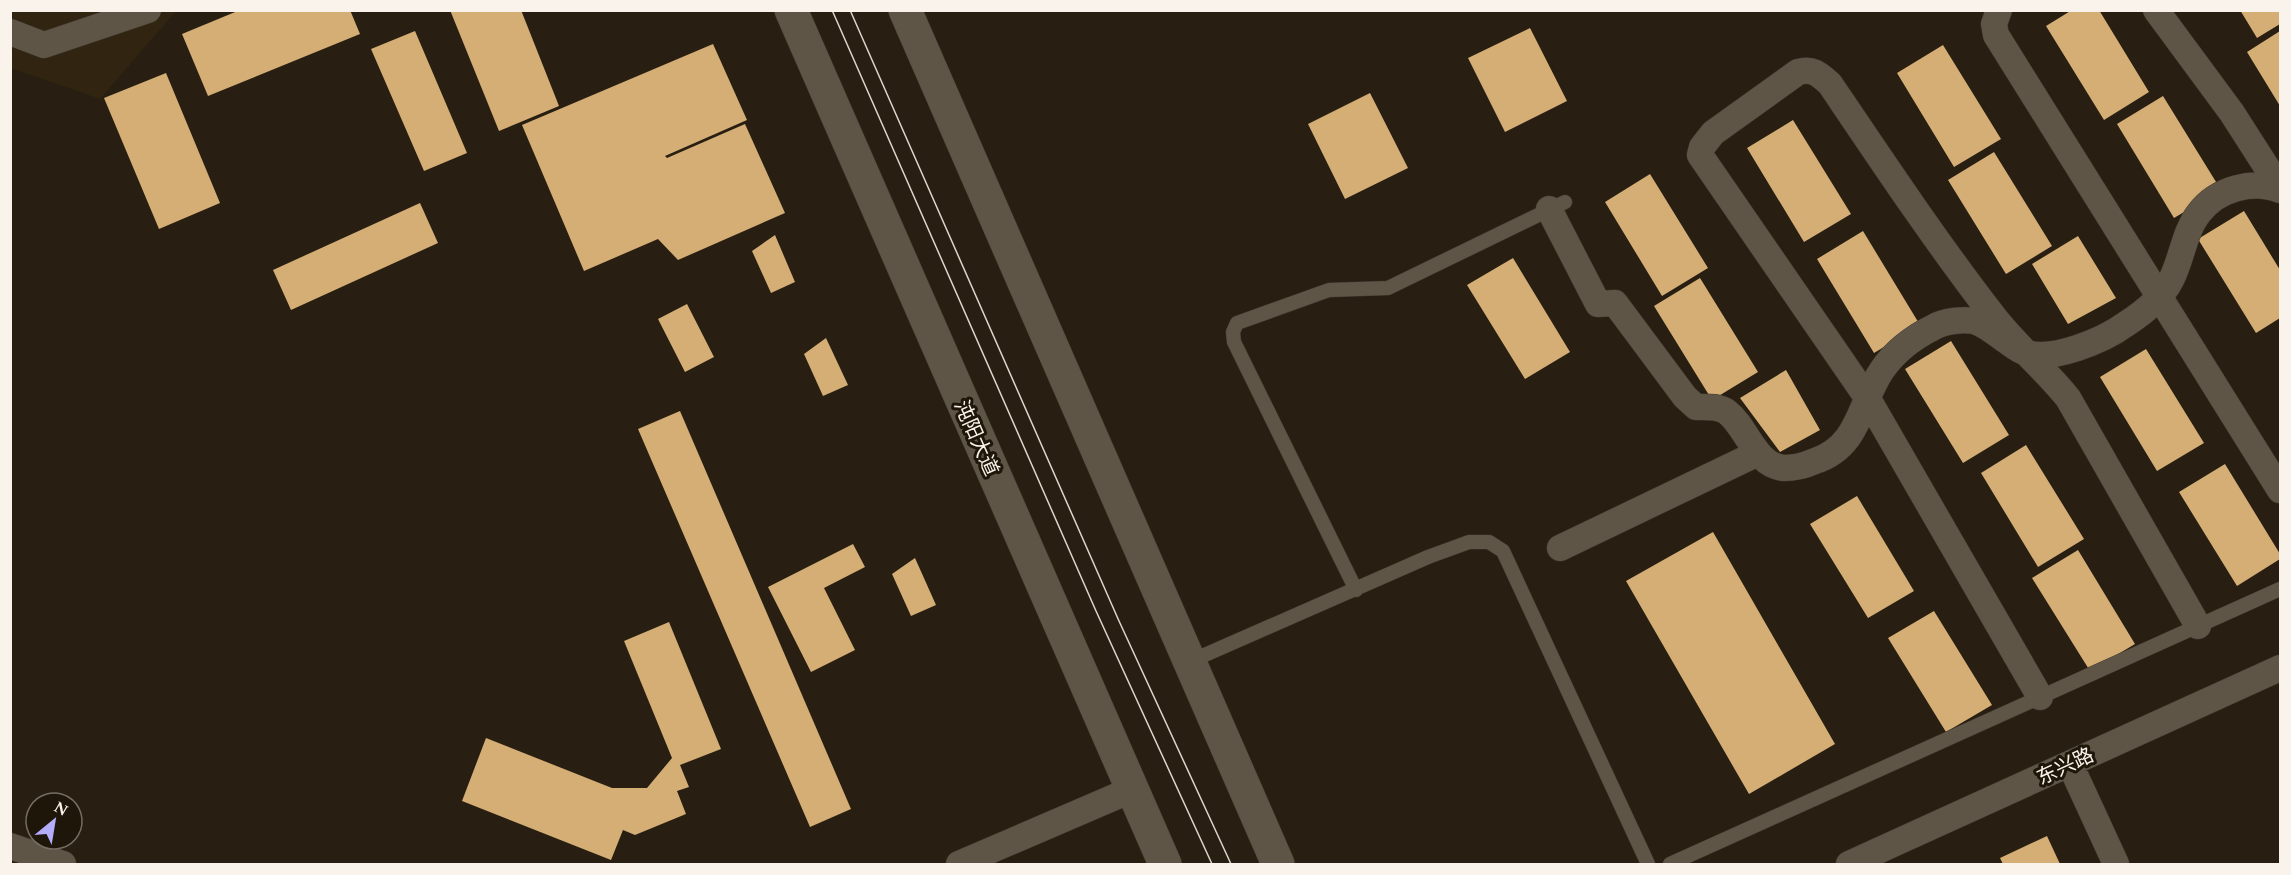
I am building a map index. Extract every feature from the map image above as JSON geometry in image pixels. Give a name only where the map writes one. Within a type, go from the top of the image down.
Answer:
[{"type":"main road","name":"沌阳大道","points":[[791,10],[1165,864]]},
{"type":"main road","points":[[905,10],[1278,864]]},
{"type":"street","points":[[10,32],[44,45],[148,10]]},
{"type":"street","points":[[1999,10],[1994,24],[1996,35],[2280,490]]},
{"type":"street","points":[[2156,10],[2232,113],[2280,189]]},
{"type":"street","points":[[2040,697],[1868,399],[1700,155],[1702,147],[1713,133],[1798,72],[1808,70],[1818,73],[1830,84],[1992,314],[2068,398],[2198,626]]},
{"type":"street","points":[[1557,205],[1598,304],[1616,303],[1685,396],[1696,407],[1712,407],[1726,411],[1758,453],[1771,464],[1784,468],[1807,464],[1831,456],[1847,439],[1860,419],[1882,370],[1893,356],[1914,338],[1937,325],[1953,321],[1974,321],[2024,352],[2041,356],[2057,354],[2084,345],[2125,326],[2159,296],[2171,280],[2199,213],[2212,201],[2230,189],[2271,187],[2280,189]]},
{"type":"street","points":[[1560,548],[1758,453]]},
{"type":"street","name":"东兴路","points":[[1849,864],[2280,668]]},
{"type":"street","points":[[2070,764],[2116,864]]},
{"type":"street","points":[[959,864],[1131,790]]},
{"type":"street","points":[[10,846],[33,859],[63,864]]},
{"type":"lane","points":[[1356,590],[1234,342],[1233,332],[1237,323],[1329,290],[1388,288],[1557,205]]},
{"type":"lane","points":[[1191,661],[1428,557],[1469,542],[1489,542],[1503,551],[1648,864]]},
{"type":"lane","points":[[1670,864],[2280,589]]},
{"type":"shaded area","points":[[11,11],[176,11],[100,99],[11,68]]},
{"type":"building","points":[[240,10],[350,10],[360,34],[208,96],[182,34]]},
{"type":"building","points":[[450,10],[521,10],[559,106],[499,131]]},
{"type":"building","points":[[2072,10],[2099,10],[2149,92],[2104,120],[2046,26]]},
{"type":"building","points":[[2240,10],[2280,10],[2280,24],[2257,38]]},
{"type":"building","points":[[1530,28],[1567,101],[1505,132],[1468,58]]},
{"type":"building","points":[[415,31],[467,153],[424,171],[371,49]]},
{"type":"building","points":[[2280,31],[2280,106],[2247,52]]},
{"type":"building","points":[[713,44],[747,120],[665,156],[667,158],[745,124],[785,213],[678,260],[658,239],[584,271],[522,125]]},
{"type":"building","points":[[1943,45],[2001,139],[1954,167],[1897,73]]},
{"type":"building","points":[[166,73],[220,203],[159,229],[104,98]]},
{"type":"building","points":[[1370,93],[1408,168],[1345,199],[1308,124]]},
{"type":"building","points":[[2163,96],[2221,190],[2174,218],[2117,124]]},
{"type":"building","points":[[1793,120],[1851,214],[1804,242],[1747,148]]},
{"type":"building","points":[[1994,152],[2052,246],[2006,274],[1948,180]]},
{"type":"building","points":[[1650,174],[1708,268],[1662,296],[1605,202]]},
{"type":"building","points":[[420,203],[438,243],[291,310],[273,270]]},
{"type":"building","points":[[2244,211],[2280,270],[2280,318],[2256,333],[2198,239]]},
{"type":"building","points":[[1863,231],[1920,325],[1874,353],[1817,259]]},
{"type":"building","points":[[775,235],[795,282],[771,293],[752,251]]},
{"type":"building","points":[[2078,236],[2116,298],[2068,324],[2032,264]]},
{"type":"building","points":[[1513,258],[1570,352],[1525,379],[1467,285]]},
{"type":"building","points":[[1700,278],[1758,372],[1712,400],[1654,306]]},
{"type":"building","points":[[687,304],[714,357],[685,372],[658,319]]},
{"type":"building","points":[[826,338],[848,385],[823,396],[804,354]]},
{"type":"building","points":[[1951,341],[2009,435],[1963,463],[1905,369]]},
{"type":"building","points":[[2146,349],[2204,443],[2157,471],[2100,377]]},
{"type":"building","points":[[1786,370],[1820,430],[1780,452],[1740,398]]},
{"type":"building","points":[[680,411],[851,809],[810,827],[638,429]]},
{"type":"building","points":[[2026,445],[2084,539],[2038,567],[1981,473]]},
{"type":"building","points":[[2225,464],[2280,554],[2280,559],[2237,586],[2179,492]]},
{"type":"building","points":[[1857,496],[1914,591],[1868,618],[1810,524]]},
{"type":"building","points":[[1713,532],[1835,744],[1749,794],[1626,581]]},
{"type":"building","points":[[853,544],[865,567],[824,588],[855,650],[811,672],[768,587]]},
{"type":"building","points":[[2078,550],[2135,644],[2090,671],[2032,578]]},
{"type":"building","points":[[915,558],[936,605],[911,616],[892,574]]},
{"type":"building","points":[[1934,611],[1992,705],[1946,732],[1888,638]]},
{"type":"building","points":[[669,622],[721,749],[680,765],[689,787],[677,791],[686,814],[635,835],[623,830],[611,860],[462,801],[486,738],[612,788],[647,788],[672,758],[624,641]]},
{"type":"building","points":[[2047,836],[2060,864],[2003,864],[2000,858]]},
{"type":"tram line","points":[[832,10],[1096,611],[1212,864]]},
{"type":"tram line","points":[[850,10],[1119,621],[1231,864]]}]
